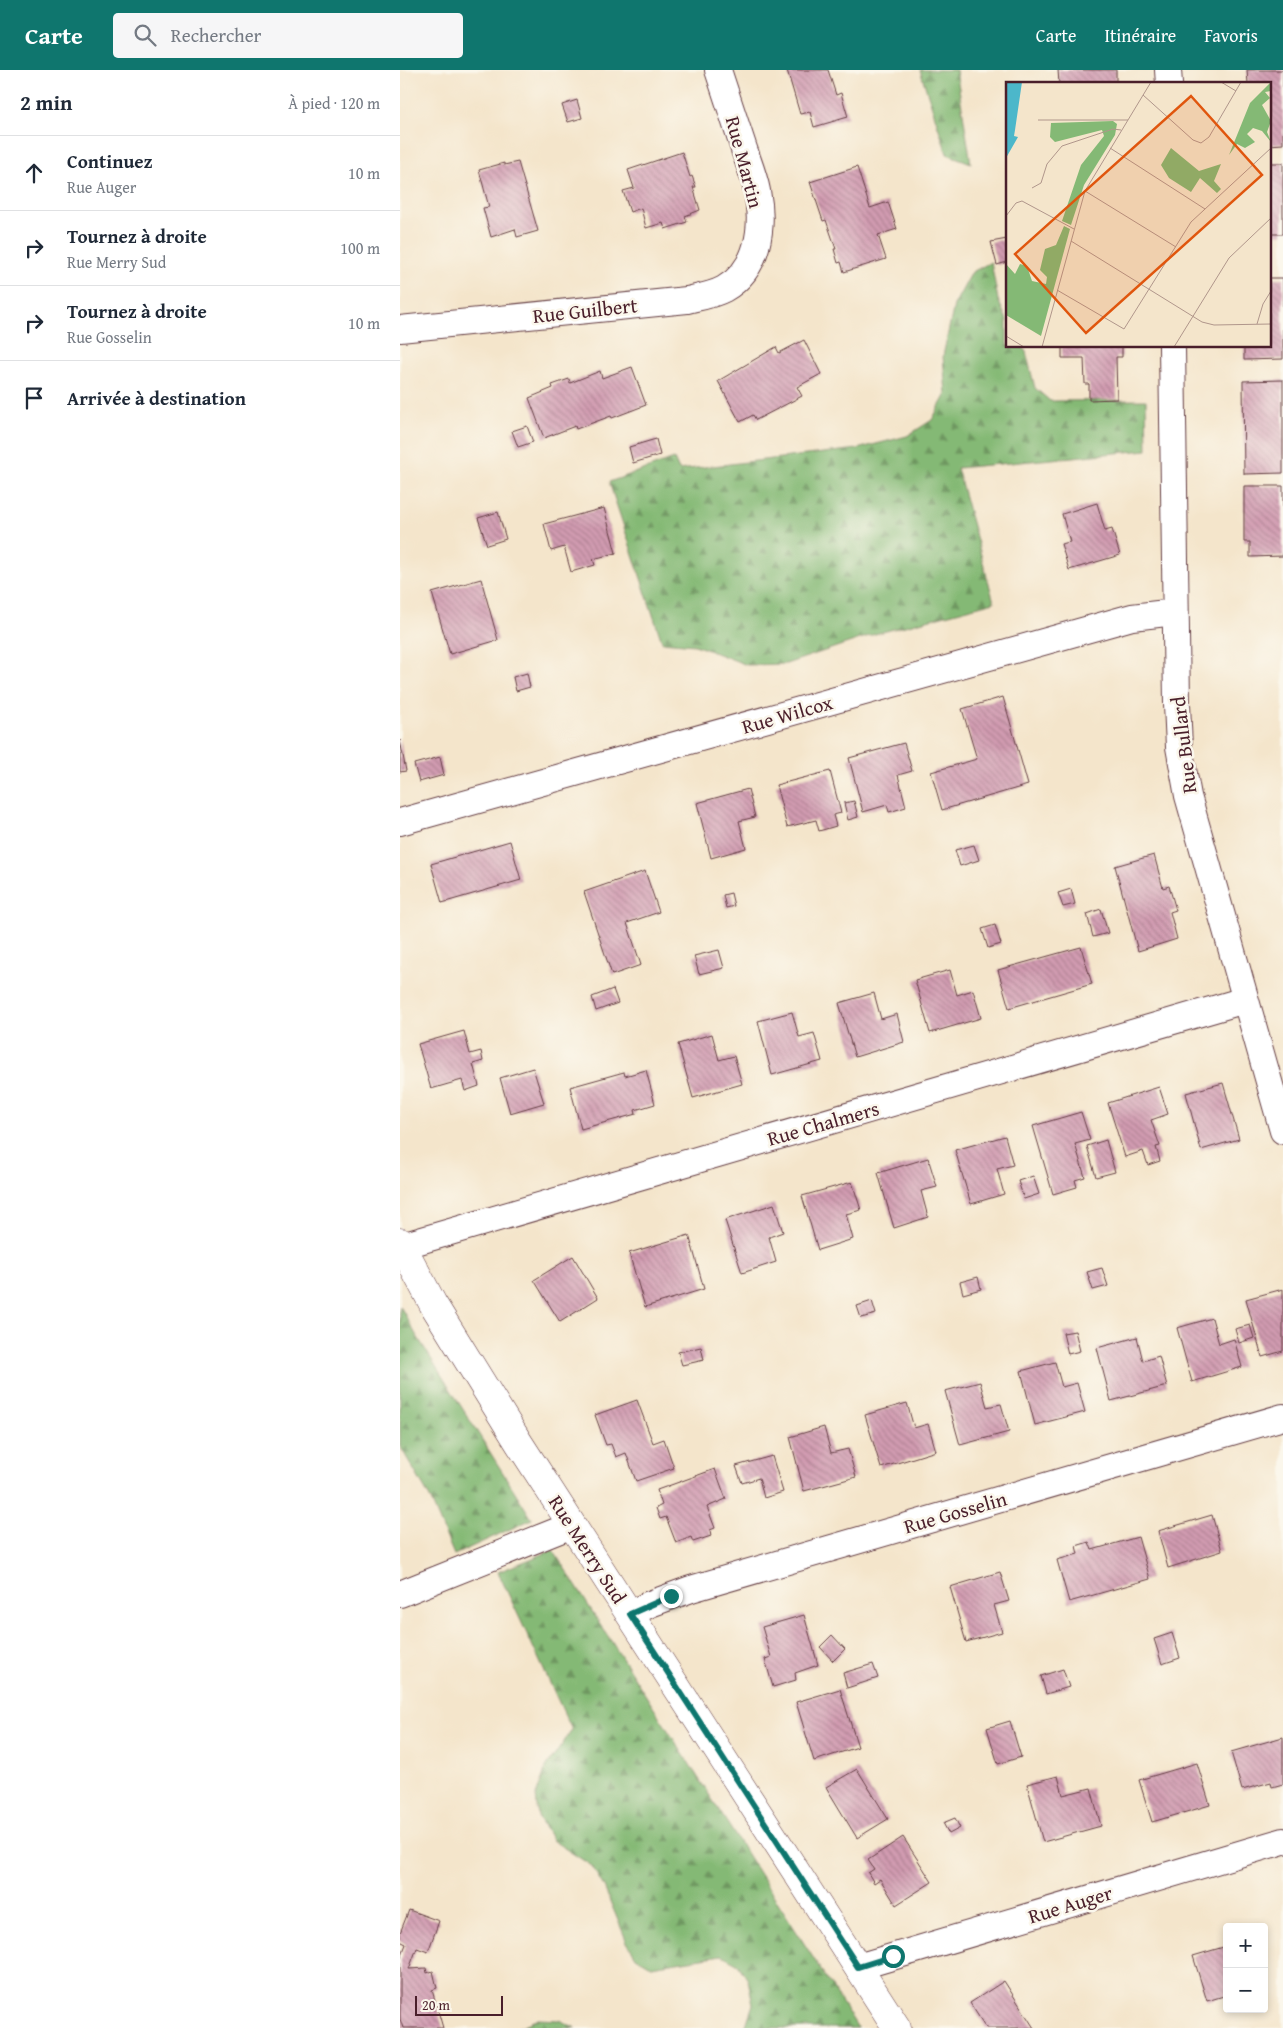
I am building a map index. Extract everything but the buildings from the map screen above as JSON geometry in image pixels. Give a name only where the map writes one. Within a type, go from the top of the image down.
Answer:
[{"type":"main road","name":"Rue Merry Sud","points":[[401,1244],[471,1367],[897,2028]]},
{"type":"street","name":"Rue Martin","points":[[718,70],[757,190],[760,220],[759,239],[754,256]]},
{"type":"street","name":"Rue Guilbert","points":[[400,329],[687,300],[711,295],[724,289],[746,269],[754,256]]},
{"type":"street","name":"Rue Bullard","points":[[1172,348],[1177,726],[1182,769],[1283,1131]]},
{"type":"street","name":"Rue Wilcox","points":[[400,822],[1132,617],[1175,612]]},
{"type":"street","name":"Rue Chalmers","points":[[401,1244],[1245,1000]]},
{"type":"street","name":"Rue Gosselin","points":[[630,1614],[650,1604],[692,1589],[1283,1417]]},
{"type":"street","points":[[400,1594],[572,1525]]},
{"type":"street","name":"Rue Auger","points":[[858,1967],[1283,1841]]},
{"type":"green space","points":[[920,70],[956,70],[971,163],[947,154]]},
{"type":"green space","points":[[991,262],[998,300],[1006,318],[1006,348],[1023,348],[1035,388],[1050,401],[1146,400],[1147,450],[957,468],[994,602],[875,634],[786,664],[747,665],[695,645],[662,642],[609,482],[674,459],[679,470],[857,449],[907,436],[932,420],[946,394],[943,356],[954,305],[972,272]]},
{"type":"green space","points":[[400,1306],[532,1519],[454,1555],[429,1496],[400,1446]]},
{"type":"green space","points":[[553,1550],[858,2028],[745,2028],[753,2004],[748,1980],[737,1963],[722,1955],[651,1966],[636,1957],[627,1942],[604,1887],[592,1866],[552,1840],[538,1817],[536,1795],[546,1768],[572,1730],[498,1572]]},
{"type":"green space","points":[[538,2019],[559,2020],[576,2028],[517,2028]]},
{"type":"route","points":[[671,1596],[630,1614],[858,1967],[893,1956]]}]
